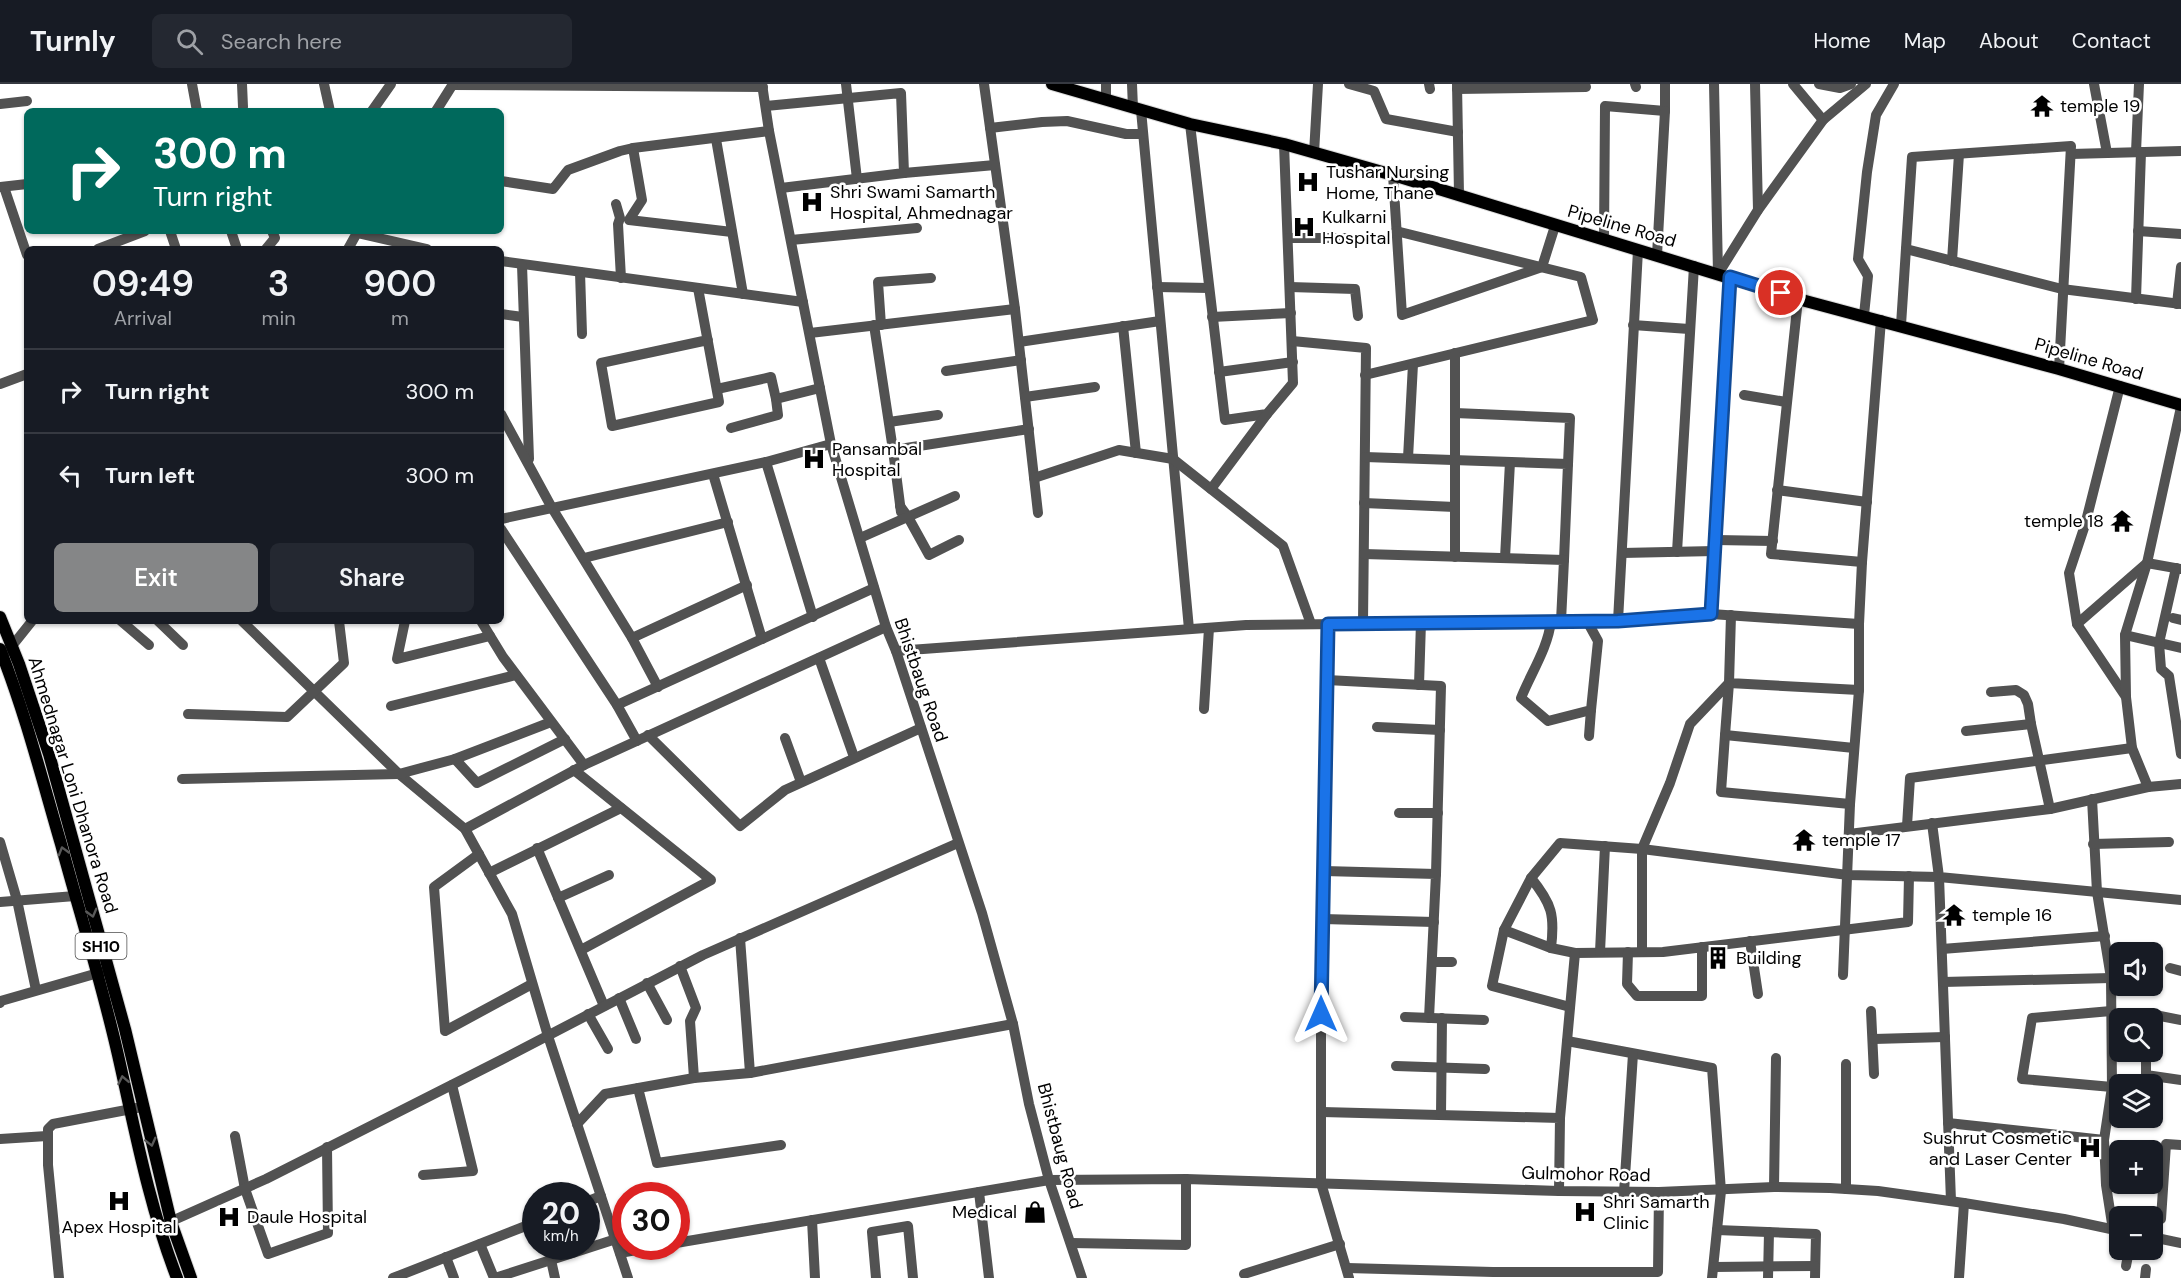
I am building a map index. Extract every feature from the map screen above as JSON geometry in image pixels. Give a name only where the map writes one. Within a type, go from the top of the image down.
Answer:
[{"type":"main road","name":"Pipeline Road","points":[[1052,84],[1190,124],[1284,144],[1393,175],[1798,299],[2120,386],[2181,406]]},
{"type":"main road","name":"Ahmednagar Loni Dhanora Road","points":[[0,617],[5,650],[75,896],[125,1029],[177,1278]]},
{"type":"main road","name":"Ahmednagar Loni Dhanora Road","points":[[5,650],[46,745],[103,972],[129,1109],[165,1224],[190,1278]]},
{"type":"street","points":[[192,84],[196,108]]},
{"type":"street","points":[[242,84],[243,107]]},
{"type":"street","points":[[324,84],[329,108]]},
{"type":"street","points":[[374,108],[391,84]]},
{"type":"street","points":[[846,84],[857,179]]},
{"type":"street","points":[[984,84],[1015,309],[1038,513]]},
{"type":"street","points":[[1106,84],[1106,100]]},
{"type":"street","points":[[1132,84],[1143,134],[1189,629]]},
{"type":"street","points":[[1314,153],[1318,84]]},
{"type":"street","points":[[1349,84],[1374,91],[1386,119],[1458,132]]},
{"type":"street","points":[[1459,194],[1457,86],[1586,87],[1585,84]]},
{"type":"street","points":[[1657,255],[1665,84]]},
{"type":"street","points":[[1711,614],[1724,275],[1714,84]]},
{"type":"street","points":[[1755,84],[1758,210]]},
{"type":"street","points":[[1793,84],[1823,120]]},
{"type":"street","points":[[1819,84],[1840,88],[1851,84]]},
{"type":"street","points":[[1724,275],[1758,210],[1823,120],[1866,84]]},
{"type":"street","points":[[1864,315],[1868,276],[1857,259],[1867,172],[1876,115],[1894,84]]},
{"type":"street","points":[[2094,84],[2107,153]]},
{"type":"street","points":[[2136,299],[2139,84]]},
{"type":"street","points":[[438,108],[453,85],[763,86]]},
{"type":"street","name":"Bhistbaug Road","points":[[763,86],[769,131],[831,444],[886,627],[896,651],[982,913],[1013,1024],[1029,1104],[1049,1180],[1082,1278]]},
{"type":"street","points":[[766,106],[901,93],[904,173]]},
{"type":"street","points":[[0,104],[27,101]]},
{"type":"street","points":[[1604,240],[1605,106],[1665,111]]},
{"type":"street","points":[[990,128],[1067,121],[1126,134],[1143,134]]},
{"type":"street","points":[[1190,124],[1225,420],[1267,414]]},
{"type":"street","points":[[504,181],[553,189],[568,170],[620,151],[769,131]]},
{"type":"street","points":[[716,139],[743,294]]},
{"type":"street","points":[[1211,489],[1293,382],[1284,144]]},
{"type":"street","points":[[1901,325],[1912,157],[2071,146],[2059,369]]},
{"type":"street","points":[[621,278],[618,224],[642,200],[633,148]]},
{"type":"street","points":[[2071,154],[2181,151]]},
{"type":"street","points":[[1952,261],[1959,154]]},
{"type":"street","points":[[781,188],[995,165]]},
{"type":"street","points":[[1393,175],[1402,315],[1542,267]]},
{"type":"street","points":[[24,184],[2,187],[24,247]]},
{"type":"street","points":[[616,204],[624,219]]},
{"type":"street","points":[[624,219],[732,232]]},
{"type":"street","points":[[1542,267],[1555,226]]},
{"type":"street","points":[[791,240],[917,228]]},
{"type":"street","points":[[1365,375],[1593,320],[1581,277],[1396,231]]},
{"type":"street","points":[[2138,231],[2181,234]]},
{"type":"street","points":[[362,234],[405,246]]},
{"type":"street","points":[[104,246],[118,236]]},
{"type":"street","points":[[1288,238],[1345,238]]},
{"type":"street","points":[[1906,249],[2062,289],[2179,304],[2181,267]]},
{"type":"street","points":[[1618,621],[1638,250]]},
{"type":"street","points":[[504,262],[803,302]]},
{"type":"street","points":[[522,265],[529,464]]},
{"type":"street","points":[[1677,552],[1694,266]]},
{"type":"street","points":[[580,272],[582,334]]},
{"type":"street","points":[[931,278],[878,282],[878,325],[900,506],[905,518],[929,555],[959,540]]},
{"type":"street","points":[[1157,287],[1209,288]]},
{"type":"street","points":[[1290,287],[1354,289],[1358,316]]},
{"type":"street","points":[[698,288],[708,340],[719,402],[612,426],[601,363],[708,340]]},
{"type":"street","points":[[1798,299],[1771,554],[1862,561]]},
{"type":"street","points":[[810,333],[1015,309]]},
{"type":"street","points":[[504,314],[523,317]]},
{"type":"street","points":[[1212,317],[1291,314]]},
{"type":"street","points":[[1843,975],[1850,804],[1859,690],[1862,561],[1881,320]]},
{"type":"street","points":[[1019,342],[1160,321]]},
{"type":"street","points":[[1633,325],[1689,329]]},
{"type":"street","points":[[1123,326],[1136,453]]},
{"type":"street","points":[[1292,341],[1366,348],[1363,623]]},
{"type":"street","points":[[1455,353],[1455,557]]},
{"type":"street","points":[[946,371],[1021,360]]},
{"type":"street","points":[[1219,372],[1293,362]]},
{"type":"street","points":[[1408,458],[1413,364]]},
{"type":"street","points":[[0,384],[24,375]]},
{"type":"street","points":[[717,389],[771,377],[778,415],[731,428]]},
{"type":"street","points":[[2120,386],[2085,525],[2069,573],[2078,624],[2126,697]]},
{"type":"street","points":[[1025,397],[1095,387]]},
{"type":"street","points":[[776,399],[820,388]]},
{"type":"street","points":[[1744,395],[1786,402]]},
{"type":"street","points":[[2148,788],[2132,748],[2126,697],[2125,635],[2147,563],[2181,406]]},
{"type":"street","points":[[1455,413],[1570,418],[1564,560],[1556,621],[1521,698],[1548,721],[1591,710]]},
{"type":"street","points":[[889,422],[938,415]]},
{"type":"street","points":[[504,419],[552,508],[632,638],[658,687]]},
{"type":"street","points":[[893,450],[1029,429]]},
{"type":"street","points":[[504,518],[766,462],[831,444]]},
{"type":"street","points":[[1034,478],[1119,450],[1173,459],[1282,546],[1311,624]]},
{"type":"street","points":[[1365,457],[1568,464]]},
{"type":"street","points":[[766,462],[813,617]]},
{"type":"street","points":[[1504,558],[1510,462]]},
{"type":"street","points":[[713,474],[762,639]]},
{"type":"street","points":[[1778,490],[1867,502]]},
{"type":"street","points":[[860,538],[955,496]]},
{"type":"street","points":[[1364,503],[1455,507]]},
{"type":"street","points":[[584,558],[728,522]]},
{"type":"street","points":[[504,534],[617,705],[637,741]]},
{"type":"street","points":[[1622,553],[1677,552],[1773,541]]},
{"type":"street","points":[[1364,554],[1564,560]]},
{"type":"street","points":[[2078,624],[2147,563]]},
{"type":"street","points":[[2147,563],[2178,569],[2159,643],[2162,669],[2169,676],[2181,754]]},
{"type":"street","points":[[632,638],[747,585]]},
{"type":"street","points":[[617,705],[874,588]]},
{"type":"street","points":[[896,651],[1246,625],[1618,621],[1711,614],[1859,624]]},
{"type":"street","points":[[1731,615],[1729,683],[1720,792],[1850,804]]},
{"type":"street","points":[[1587,621],[1598,641],[1589,736]]},
{"type":"street","points":[[1419,685],[1421,622]]},
{"type":"street","points":[[5,650],[29,624]]},
{"type":"street","points":[[124,624],[149,645]]},
{"type":"street","points":[[161,624],[183,645]]},
{"type":"street","points":[[245,624],[399,774],[465,829],[512,914],[548,1036],[612,1228]]},
{"type":"street","points":[[188,714],[287,717],[344,663],[339,624]]},
{"type":"street","points":[[404,624],[397,659],[490,636]]},
{"type":"street","points":[[484,624],[516,675],[565,740],[579,768],[621,808],[711,880],[580,950]]},
{"type":"street","points":[[1328,624],[1321,994],[1321,1183],[1348,1273],[1580,1275],[1658,1272],[1659,1192]]},
{"type":"street","points":[[465,829],[579,768],[886,627]]},
{"type":"street","points":[[1204,709],[1209,628]]},
{"type":"street","points":[[2125,635],[2181,648]]},
{"type":"street","points":[[819,658],[854,757]]},
{"type":"street","points":[[391,706],[516,675]]},
{"type":"street","points":[[1327,680],[1441,686],[1429,1018]]},
{"type":"street","points":[[1642,952],[1642,849],[1670,783],[1690,724],[1729,683],[1859,690]]},
{"type":"street","points":[[1991,692],[2016,690],[2024,694],[2050,809]]},
{"type":"street","points":[[182,779],[399,774],[455,759],[550,722]]},
{"type":"street","points":[[1966,731],[2031,724]]},
{"type":"street","points":[[1377,727],[1440,730]]},
{"type":"street","points":[[648,735],[740,826],[785,790],[921,728]]},
{"type":"street","points":[[1725,735],[1854,748]]},
{"type":"street","points":[[785,738],[801,782]]},
{"type":"street","points":[[455,759],[477,783],[565,740]]},
{"type":"street","points":[[1907,826],[1910,778],[2132,748]]},
{"type":"street","points":[[1849,834],[2050,809],[2148,788],[2181,784]]},
{"type":"street","points":[[2092,799],[2097,892],[2109,964]]},
{"type":"street","points":[[489,873],[621,808]]},
{"type":"street","points":[[1399,813],[1438,813]]},
{"type":"street","points":[[1932,823],[1939,877],[1951,1201]]},
{"type":"street","points":[[0,842],[17,900],[36,990]]},
{"type":"street","points":[[2093,844],[2169,842]]},
{"type":"street","points":[[165,1224],[245,1189],[327,1148],[680,966],[958,843]]},
{"type":"street","points":[[1570,1007],[1492,986],[1504,930],[1531,878],[1560,843],[1642,849],[1848,875],[1939,877],[2181,900]]},
{"type":"street","points":[[1600,952],[1605,846]]},
{"type":"street","points":[[537,848],[604,1006]]},
{"type":"street","points":[[479,854],[434,887],[445,1030],[532,984]]},
{"type":"street","points":[[1324,871],[1436,874]]},
{"type":"street","points":[[558,898],[609,875]]},
{"type":"street","points":[[1504,930],[1551,948],[1575,953],[1642,952],[1908,922],[1909,876]]},
{"type":"street","points":[[1531,878],[1544,893],[1554,916],[1551,948]]},
{"type":"street","points":[[0,902],[75,896]]},
{"type":"street","points":[[1323,919],[1434,922]]},
{"type":"street","points":[[1942,950],[2105,936]]},
{"type":"street","points":[[740,938],[750,1073]]},
{"type":"street","points":[[1750,941],[1758,994]]},
{"type":"street","points":[[1628,952],[1627,984],[1637,996],[1702,996],[1702,947]]},
{"type":"street","points":[[1559,1191],[1560,1118],[1575,953]]},
{"type":"street","points":[[1432,962],[1452,962]]},
{"type":"street","points":[[680,966],[696,1008],[690,1021],[694,1078]]},
{"type":"street","points":[[0,1001],[103,972]]},
{"type":"street","points":[[1943,982],[2109,978]]},
{"type":"street","points":[[648,983],[667,1020]]},
{"type":"street","points":[[619,998],[636,1039]]},
{"type":"street","points":[[1871,1011],[1874,1074]]},
{"type":"street","points":[[2109,1011],[2032,1018],[2022,1079],[2109,1087]]},
{"type":"street","points":[[588,1014],[608,1049]]},
{"type":"street","points":[[2163,1016],[2181,1020]]},
{"type":"street","points":[[1406,1017],[1484,1020]]},
{"type":"street","points":[[1441,1115],[1442,1018]]},
{"type":"street","points":[[577,1124],[605,1094],[694,1078],[750,1073],[1013,1024]]},
{"type":"street","points":[[1874,1039],[1945,1037]]},
{"type":"street","points":[[1567,1041],[1712,1068],[1721,1191],[1713,1272],[1768,1266],[1815,1266]]},
{"type":"street","points":[[1624,1192],[1634,1054]]},
{"type":"street","points":[[1774,1187],[1776,1058]]},
{"type":"street","points":[[2146,1062],[2146,1075],[2181,1080]]},
{"type":"street","points":[[1846,1064],[1846,1189]]},
{"type":"street","points":[[1396,1066],[1485,1069]]},
{"type":"street","points":[[423,1175],[473,1171],[452,1085]]},
{"type":"street","points":[[638,1088],[657,1163],[782,1145]]},
{"type":"street","points":[[59,1278],[48,1129],[53,1124],[142,1107]]},
{"type":"street","points":[[2109,1107],[2104,1140],[2106,1185],[2111,1206]]},
{"type":"street","points":[[1322,1112],[1560,1118]]},
{"type":"street","points":[[1948,1123],[2104,1140]]},
{"type":"street","points":[[0,1139],[47,1136]]},
{"type":"street","points":[[235,1136],[245,1189],[268,1254],[328,1233],[327,1148]]},
{"type":"street","points":[[2161,1206],[2166,1144],[2181,1144]]},
{"type":"street","points":[[1071,1243],[1186,1245],[1186,1179]]},
{"type":"street","name":"Gulmohor Road","points":[[690,1241],[1049,1180],[1186,1179],[1624,1192],[1721,1191],[1774,1187],[1846,1189],[1951,1201],[2109,1229]]},
{"type":"street","points":[[979,1192],[989,1278]]},
{"type":"street","points":[[1959,1278],[1964,1203]]},
{"type":"street","points":[[812,1220],[815,1278]]},
{"type":"street","points":[[876,1278],[872,1232],[908,1226],[914,1278]]},
{"type":"street","points":[[393,1278],[418,1273],[446,1257],[522,1228]]},
{"type":"street","points":[[1717,1230],[1816,1234],[1815,1278]]},
{"type":"street","points":[[1767,1278],[1769,1232]]},
{"type":"street","points":[[2163,1239],[2181,1243]]},
{"type":"street","points":[[480,1244],[494,1278],[518,1274],[550,1260],[555,1278]]},
{"type":"street","points":[[1244,1274],[1340,1244]]},
{"type":"street","points":[[446,1257],[454,1278]]},
{"type":"street","points":[[622,1260],[628,1278]]},
{"type":"street","points":[[2126,1266],[2128,1260]]},
{"type":"place","name":"temple 19","points":[[2042,106]]},
{"type":"place","name":"Tushar Nursing Home, Thane","points":[[1308,182]]},
{"type":"place","name":"Shri Swami Samarth Hospital, Ahmednagar","points":[[812,202]]},
{"type":"place","name":"Kulkarni Hospital","points":[[1304,227]]},
{"type":"place","name":"Pansambal Hospital","points":[[814,459]]},
{"type":"place","name":"temple 18","points":[[2122,521]]},
{"type":"place","name":"temple 17","points":[[1804,840]]},
{"type":"place","name":"temple 16","points":[[1954,915]]},
{"type":"place","name":"Building","points":[[1718,958]]},
{"type":"place","name":"Sushrut Cosmetic and Laser Center","points":[[2090,1148]]},
{"type":"place","name":"Apex Hospital","points":[[119,1201]]},
{"type":"place","name":"Medical","points":[[1035,1212]]},
{"type":"place","name":"Shri Samarth Clinic","points":[[1585,1212]]},
{"type":"place","name":"Daule Hospital","points":[[229,1217]]},
{"type":"route","points":[[1321,1014],[1328,624],[1618,621],[1711,614],[1730,277],[1781,293]]}]
